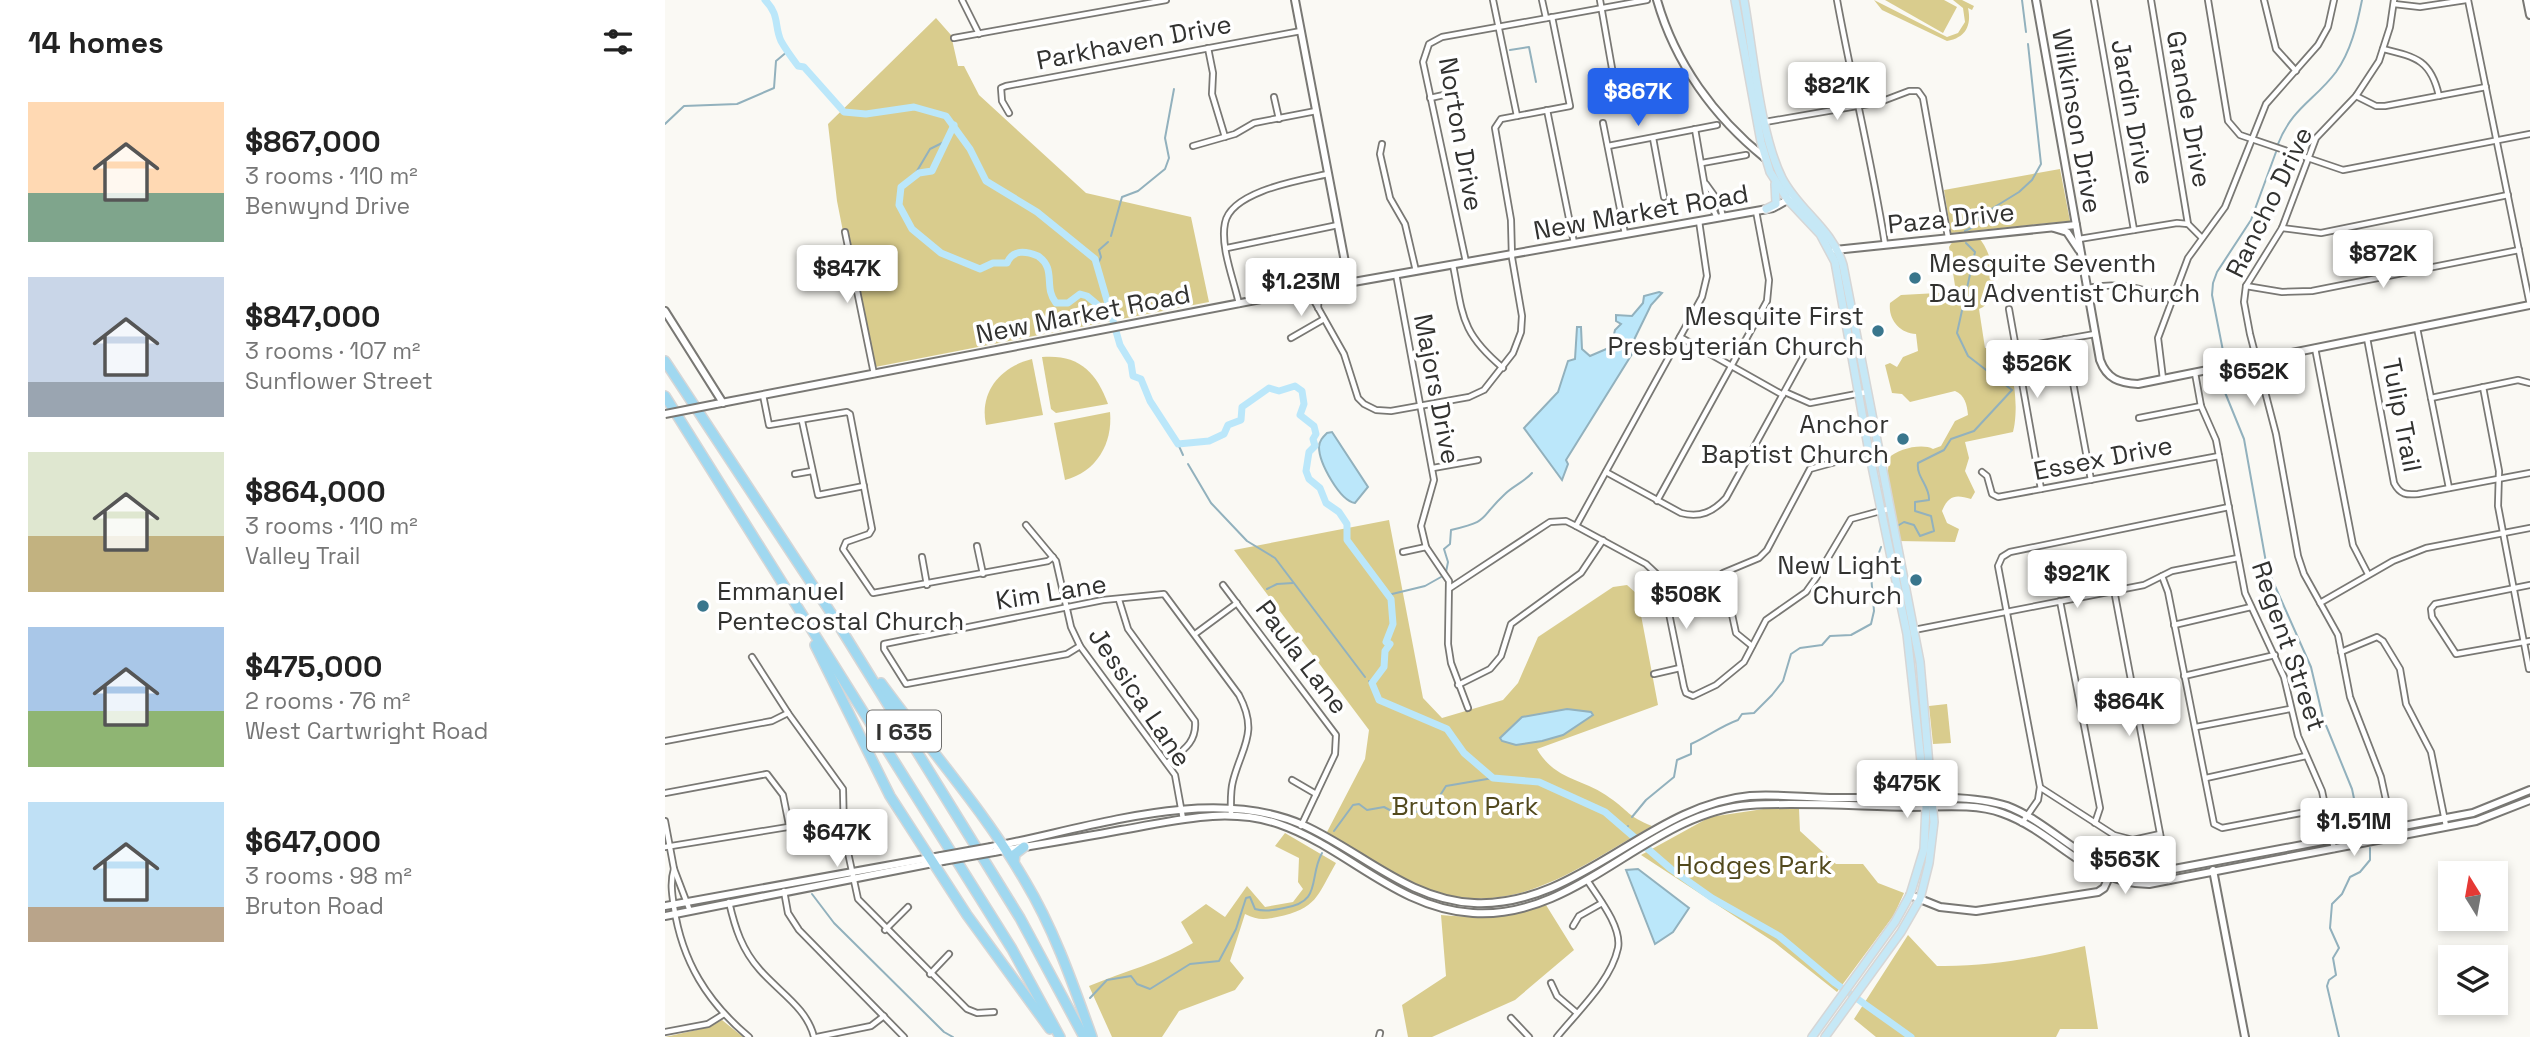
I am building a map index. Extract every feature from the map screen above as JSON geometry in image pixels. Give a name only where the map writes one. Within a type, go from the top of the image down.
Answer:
[{"type":"highway","name":"I 635","points":[[665,361],[833,617],[1035,943],[1084,1037]]},
{"type":"highway","name":"I 635","points":[[665,396],[801,617],[1013,949],[1057,1037]]},
{"type":"highway","points":[[801,617],[879,776],[1057,1037]]},
{"type":"highway","points":[[833,617],[1015,864],[1045,920],[1092,1037]]},
{"type":"highway","points":[[1015,864],[1015,854],[1024,847]]},
{"type":"main road","points":[[1294,0],[1349,282]]},
{"type":"main road","points":[[1657,0],[1669,36],[1690,76],[1749,144],[1769,159],[1835,250],[1885,509],[1893,573],[1911,632],[1919,725],[1930,803],[1924,848],[1910,895],[1863,969],[1812,1037]]},
{"type":"main road","points":[[1735,0],[1762,123],[1783,180]]},
{"type":"main road","points":[[1744,0],[1753,76]]},
{"type":"main road","name":"Wilkinson Drive","points":[[2036,0],[2095,334],[2106,372],[2122,384],[2163,379]]},
{"type":"main road","points":[[2527,0],[2530,15]]},
{"type":"main road","points":[[1762,123],[1761,140],[1777,201],[1766,209]]},
{"type":"main road","points":[[1749,144],[1761,140]]},
{"type":"main road","points":[[1772,177],[1788,200],[1835,250]]},
{"type":"main road","name":"New Market Road","points":[[665,414],[1349,282],[1779,207],[1795,194]]},
{"type":"main road","name":"Paza Drive","points":[[1835,250],[2076,225]]},
{"type":"main road","points":[[2049,227],[2067,232],[2082,255]]},
{"type":"main road","points":[[2163,379],[2530,305]]},
{"type":"main road","points":[[665,312],[720,403]]},
{"type":"main road","points":[[1825,1037],[1870,976],[1920,899],[1931,854],[1929,749],[1902,571],[1869,452],[1870,434]]},
{"type":"main road","points":[[1893,573],[1902,571]]},
{"type":"main road","points":[[1919,725],[1924,747],[1929,749]]},
{"type":"main road","points":[[1930,803],[1996,811],[2022,823],[2081,864],[2108,878],[2138,884],[2169,881],[2394,837],[2445,823],[2529,792]]},
{"type":"main road","points":[[1004,848],[1024,847],[1072,830],[1181,810],[1231,811],[1300,828],[1360,857],[1401,882],[1434,896],[1455,902],[1508,901],[1545,891],[1660,827],[1704,806],[1752,796],[1834,802]]},
{"type":"main road","points":[[1752,796],[1753,805]]},
{"type":"main road","points":[[1300,828],[1397,892],[1430,905],[1473,913],[1507,911],[1552,898],[1665,835],[1709,814],[1753,805],[1834,802],[1993,803],[2027,816],[2080,853],[2112,870],[2142,875],[2392,829],[2505,812],[2530,800]]},
{"type":"main road","points":[[2503,803],[2505,812]]},
{"type":"main road","points":[[2515,808],[2530,806]]},
{"type":"main road","points":[[665,906],[850,871],[937,860],[1042,841],[1074,839],[1231,811]]},
{"type":"main road","points":[[1072,830],[1074,839]]},
{"type":"main road","points":[[1354,865],[1360,857]]},
{"type":"main road","points":[[665,916],[852,881],[937,860]]},
{"type":"main road","points":[[1587,880],[1600,861]]},
{"type":"main road","points":[[2212,863],[2245,1037]]},
{"type":"main road","points":[[1910,895],[1940,907],[1976,911],[2098,892],[2104,888],[2112,870]]},
{"type":"main road","points":[[1568,879],[1587,880]]},
{"type":"main road","points":[[1430,905],[1434,896]]},
{"type":"street","points":[[962,0],[979,34]]},
{"type":"street","points":[[954,38],[1166,0]]},
{"type":"street","points":[[1493,0],[1517,116]]},
{"type":"street","points":[[1308,290],[1344,354],[1359,398],[1364,404],[1384,411],[1469,397],[1484,390],[1503,368],[1515,350],[1522,326],[1512,254],[1511,220],[1495,128],[1501,119],[1570,106],[1549,18],[1542,0]]},
{"type":"street","points":[[1600,0],[1613,74]]},
{"type":"street","points":[[1499,26],[1647,0]]},
{"type":"street","points":[[1837,0],[1856,106],[1875,176],[1885,244]]},
{"type":"street","name":"Jardin Drive","points":[[2094,0],[2134,230]]},
{"type":"street","name":"Grande Drive","points":[[2151,0],[2188,224]]},
{"type":"street","points":[[2207,0],[2228,121],[2235,132],[2251,139],[2332,168],[2354,169],[2530,134]]},
{"type":"street","points":[[2264,0],[2270,36],[2276,49],[2296,71]]},
{"type":"street","points":[[2163,379],[2158,338],[2188,258],[2225,207],[2266,104],[2318,45],[2328,27],[2334,0]]},
{"type":"street","points":[[2394,2],[2420,8],[2467,0],[2530,305]]},
{"type":"street","name":"Rancho Drive","points":[[2394,2],[2383,49],[2356,96],[2316,138],[2282,228],[2246,286],[2244,302],[2276,434],[2298,555],[2338,635],[2356,716],[2381,777],[2394,837]]},
{"type":"street","name":"Norton Drive","points":[[1466,262],[1423,62],[1429,44],[1442,37],[1499,26]]},
{"type":"street","name":"Parkhaven Drive","points":[[1009,113],[1000,94],[1001,88],[1006,86],[1301,31]]},
{"type":"street","points":[[1208,48],[1213,73],[1212,94],[1225,137]]},
{"type":"street","points":[[2383,49],[2407,55],[2426,65],[2434,74],[2439,96]]},
{"type":"street","points":[[2356,96],[2381,106],[2486,87]]},
{"type":"street","points":[[1762,123],[1885,101],[1911,90],[1920,93],[1948,237]]},
{"type":"street","points":[[1430,98],[1453,93]]},
{"type":"street","points":[[1274,97],[1279,119]]},
{"type":"street","points":[[1547,110],[1574,243]]},
{"type":"street","points":[[1193,146],[1225,137],[1254,124],[1316,111]]},
{"type":"street","points":[[1604,123],[1625,234]]},
{"type":"street","points":[[1608,146],[1717,125]]},
{"type":"street","points":[[1695,129],[1706,183],[1719,202],[1720,218]]},
{"type":"street","points":[[1653,138],[1664,197]]},
{"type":"street","points":[[1382,144],[1380,154],[1389,198],[1405,223],[1416,271]]},
{"type":"street","points":[[1702,163],[1746,155]]},
{"type":"street","points":[[1239,304],[1227,248],[1225,223],[1228,213],[1241,202],[1286,183],[1328,174]]},
{"type":"street","points":[[2282,228],[2321,233],[2508,195]]},
{"type":"street","points":[[1657,501],[1762,310],[1769,289],[1756,211]]},
{"type":"street","points":[[1576,526],[1706,286],[1707,268],[1699,221]]},
{"type":"street","points":[[2079,239],[2188,224],[2202,238]]},
{"type":"street","points":[[1227,248],[1338,225]]},
{"type":"street","points":[[845,232],[874,374]]},
{"type":"street","points":[[2246,286],[2282,292],[2312,291],[2519,250]]},
{"type":"street","points":[[1453,265],[1467,329],[1479,347],[1503,368]]},
{"type":"street","name":"Majors Drive","points":[[1396,275],[1433,468],[1433,487],[1421,526],[1426,547]]},
{"type":"street","points":[[2087,288],[2109,284],[2133,286],[2173,300]]},
{"type":"street","points":[[1318,309],[1319,288]]},
{"type":"street","points":[[2009,309],[2041,489]]},
{"type":"street","points":[[1291,338],[1324,319]]},
{"type":"street","points":[[2417,328],[2449,488]]},
{"type":"street","points":[[2015,348],[2095,334]]},
{"type":"street","points":[[1680,337],[1784,393],[1810,403],[1863,393]]},
{"type":"street","name":"Tulip Trail","points":[[2367,338],[2395,486],[2406,495],[2530,472]]},
{"type":"street","points":[[2065,339],[2091,480]]},
{"type":"street","points":[[2315,348],[2351,534],[2368,574]]},
{"type":"street","points":[[1606,472],[1681,513],[1694,516],[1718,507],[1726,498],[1805,354]]},
{"type":"street","name":"Regent Street","points":[[2195,373],[2201,406],[2219,456],[2238,558],[2251,607],[2284,677],[2290,709],[2327,808],[2334,849]]},
{"type":"street","points":[[2431,398],[2518,380],[2530,383]]},
{"type":"street","points":[[2483,387],[2499,478],[2498,504],[2527,642],[2529,669]]},
{"type":"street","points":[[763,395],[769,425],[849,412],[871,532],[846,542],[843,547],[873,593],[983,575],[1053,557]]},
{"type":"street","points":[[2139,418],[2201,406]]},
{"type":"street","points":[[802,421],[818,495],[864,486]]},
{"type":"street","points":[[1752,646],[1736,633],[1724,570],[1759,558],[1767,550],[1810,470],[1869,452]]},
{"type":"street","name":"Essex Drive","points":[[1982,472],[1987,475],[1994,496],[2219,456]]},
{"type":"street","points":[[1433,468],[1478,460]]},
{"type":"street","points":[[795,474],[812,471]]},
{"type":"street","points":[[2022,823],[2038,800],[2040,788],[1998,566],[2002,557],[2010,552],[2229,507]]},
{"type":"street","points":[[1450,588],[1550,522],[1566,521],[1646,564],[1662,579],[1686,693],[1693,696],[1730,675],[1744,662],[1766,620],[1806,592],[1847,523],[1857,516],[1885,509]]},
{"type":"street","name":"Jessica Lane","points":[[1026,525],[1053,557],[1071,627],[1080,646],[1175,775],[1182,819]]},
{"type":"street","points":[[2320,603],[2368,574],[2426,548],[2530,528]]},
{"type":"street","points":[[1458,685],[1490,669],[1501,656],[1511,624],[1581,573],[1603,540]]},
{"type":"street","points":[[978,546],[983,575]]},
{"type":"street","points":[[1403,552],[1426,547],[1449,581],[1448,644],[1458,685],[1468,708]]},
{"type":"street","points":[[922,557],[927,585]]},
{"type":"street","points":[[1911,632],[2144,585],[2162,576],[2238,558]]},
{"type":"street","points":[[2162,576],[2196,727],[2213,821],[2218,827],[2327,808]]},
{"type":"street","name":"Paula Lane","points":[[1223,585],[1336,735],[1335,754],[1300,828]]},
{"type":"street","points":[[2527,642],[2456,654],[2432,617],[2431,608],[2435,604],[2530,585]]},
{"type":"street","points":[[2114,590],[2169,881]]},
{"type":"street","name":"Kim Lane","points":[[1080,646],[1067,654],[906,684],[884,649],[888,641],[1067,607],[1164,594],[1195,634]]},
{"type":"street","points":[[1119,600],[1124,623],[1195,721],[1194,738],[1188,747],[1167,763]]},
{"type":"street","points":[[2060,601],[2100,808],[2095,823]]},
{"type":"street","points":[[1231,811],[1233,781],[1248,743],[1249,723],[1239,695],[1195,634],[1237,603]]},
{"type":"street","points":[[2174,625],[2251,607]]},
{"type":"street","points":[[2341,653],[2377,637],[2391,652],[2403,676],[2406,704],[2431,752],[2445,823]]},
{"type":"street","points":[[2184,676],[2257,662],[2275,655]]},
{"type":"street","points":[[752,657],[787,713],[843,789],[843,818],[850,871],[858,899],[885,930],[967,1009],[977,1013],[994,1012]]},
{"type":"street","points":[[1654,674],[1680,668]]},
{"type":"street","points":[[2196,727],[2290,709]]},
{"type":"street","points":[[665,741],[772,722],[787,713]]},
{"type":"street","points":[[2206,778],[2306,756]]},
{"type":"street","points":[[665,793],[767,774],[782,795],[789,825]]},
{"type":"street","points":[[1292,780],[1317,794]]},
{"type":"street","points":[[2040,788],[2114,835],[2133,840],[2160,834]]},
{"type":"street","points":[[667,847],[843,818]]},
{"type":"street","points":[[665,821],[667,847],[690,911]]},
{"type":"street","points":[[674,869],[675,914],[692,971],[724,1014],[749,1037]]},
{"type":"street","points":[[1557,1037],[1610,971],[1618,949],[1614,927],[1587,880]]},
{"type":"street","points":[[782,884],[788,913],[799,930],[904,1037]]},
{"type":"street","points":[[727,894],[734,925],[748,955],[808,1019],[815,1037],[871,1026],[884,1016]]},
{"type":"street","points":[[1573,926],[1579,916],[1602,903]]},
{"type":"street","points":[[885,930],[908,907]]},
{"type":"street","points":[[930,974],[949,954]]},
{"type":"street","points":[[1551,984],[1557,996],[1577,1013]]},
{"type":"street","points":[[665,1032],[708,1024],[724,1014]]},
{"type":"street","points":[[1511,1018],[1529,1037]]},
{"type":"green space","points":[[1874,0],[1947,37],[1958,33],[1965,22],[1963,8],[1953,0],[1962,0],[1974,6],[1972,10],[1968,8],[1968,26],[1963,34],[1947,41],[1882,10]]},
{"type":"green space","points":[[1885,0],[1944,0],[1957,7],[1943,33]]},
{"type":"green space","points":[[936,18],[951,35],[958,66],[964,66],[979,95],[1086,193],[1191,217],[1209,302],[870,368],[837,201],[828,124]]},
{"type":"green space","points":[[2060,169],[2070,221],[1951,233],[1944,190]]},
{"type":"green space","points":[[1978,237],[1984,244],[1992,264],[1993,276],[1991,296],[1987,304],[1979,309],[1985,348],[1996,350],[2010,368],[2016,410],[2013,432],[1965,442],[1969,458],[1965,471],[1975,492],[1971,499],[1951,499],[1942,511],[1947,523],[1959,529],[1955,542],[1898,541],[1887,483],[1889,458],[1910,448],[1933,449],[1941,446],[1955,421],[1968,415],[1963,398],[1955,391],[1910,402],[1902,394],[1892,393],[1885,365],[1890,363],[1897,367],[1903,357],[1918,351],[1916,334],[1905,331],[1896,324],[1891,315],[1890,303],[1901,295],[1956,292],[1949,247],[1953,241]]},
{"type":"green space","points":[[1042,357],[1066,358],[1084,367],[1098,382],[1108,404],[1056,413],[1051,409]]},
{"type":"green space","points":[[1032,359],[1043,415],[986,425],[986,402],[994,383],[1010,368]]},
{"type":"green space","points":[[1110,412],[1109,435],[1100,455],[1086,471],[1065,480],[1054,423]]},
{"type":"green space","name":"Bruton Park","points":[[1389,520],[1423,698],[1442,718],[1503,700],[1518,683],[1538,637],[1613,587],[1627,585],[1637,594],[1658,705],[1537,749],[1552,767],[1600,791],[1633,816],[1652,826],[1539,887],[1510,895],[1480,898],[1448,895],[1414,884],[1327,832],[1365,759],[1369,730],[1234,550]]},
{"type":"green space","points":[[1947,704],[1951,743],[1933,744],[1929,706]]},
{"type":"green space","name":"Hodges Park","points":[[1770,808],[1799,809],[1800,831],[1836,864],[1863,864],[1878,883],[1904,893],[1894,915],[1837,992],[1774,942],[1641,855],[1710,817]]},
{"type":"green space","points":[[1285,833],[1336,863],[1320,892],[1308,905],[1290,914],[1264,919],[1245,914],[1230,961],[1244,978],[1235,990],[1179,1011],[1162,1037],[1112,1037],[1089,986],[1155,961],[1193,943],[1181,922],[1206,904],[1225,917],[1247,886],[1265,907],[1293,902],[1303,889],[1298,882],[1299,858],[1275,846]]},
{"type":"green space","points":[[1546,905],[1574,950],[1515,1000],[1432,1037],[1408,1037],[1402,1005],[1446,976],[1441,915],[1494,916]]},
{"type":"green space","points":[[1908,935],[1937,966],[2012,961],[2085,946],[2098,1029],[2060,1029],[2056,1037],[1876,1037],[1854,1019]]},
{"type":"green space","points":[[722,1020],[743,1037],[665,1037],[710,1027]]},
{"type":"water","points":[[1662,293],[1651,305],[1631,346],[1632,354],[1566,460],[1568,464],[1562,480],[1524,428],[1558,392],[1568,361],[1575,359],[1577,327],[1581,327],[1582,349],[1590,356],[1611,347],[1615,330],[1621,324],[1616,321],[1616,315],[1632,316],[1643,303],[1644,296]]},
{"type":"water","points":[[1332,432],[1368,487],[1355,503],[1349,501],[1337,489],[1320,454],[1320,443],[1327,433]]},
{"type":"water","points":[[1567,709],[1591,712],[1593,715],[1563,735],[1542,741],[1516,745],[1500,738],[1522,717]]},
{"type":"water","points":[[1638,869],[1689,908],[1673,932],[1655,944],[1626,870]]},
{"type":"waterway","points":[[765,0],[773,11],[779,36],[789,54],[844,112],[866,114],[914,107],[946,116],[970,149],[986,181],[1037,212],[1095,259],[1120,345],[1131,363],[1133,376],[1141,379],[1150,401],[1178,444],[1209,441],[1224,434],[1228,425],[1241,420],[1242,407],[1269,388],[1279,391],[1295,386],[1302,391],[1304,404],[1300,415],[1314,426],[1316,434],[1313,439],[1315,446],[1309,452],[1306,471],[1309,479],[1320,488],[1326,503],[1339,512],[1347,524],[1347,540],[1391,599],[1393,624],[1386,642],[1390,644],[1385,651],[1384,667],[1372,683],[1379,700],[1447,729],[1464,753],[1493,778],[1539,782],[1605,812],[1671,869],[1712,898],[1779,936],[1835,983],[1911,1037]]},
{"type":"waterway","points":[[2022,0],[2026,32]]},
{"type":"waterway","points":[[2278,144],[2290,122],[2328,82],[2341,64],[2353,38],[2362,0]]},
{"type":"waterway","points":[[1965,231],[1975,226],[1980,216],[2019,192],[2032,180],[2041,164],[2028,44]]},
{"type":"waterway","points":[[1510,50],[1529,47],[1536,82]]},
{"type":"waterway","points":[[665,124],[684,106],[737,104],[774,88],[776,61],[788,51]]},
{"type":"waterway","points":[[1111,236],[1122,197],[1138,191],[1165,169],[1169,158],[1165,138],[1174,89]]},
{"type":"waterway","points":[[954,125],[932,171],[919,173],[901,187],[899,205],[912,229],[941,253],[980,269],[993,263],[1007,263],[1013,255],[1020,252],[1038,256],[1044,261],[1049,272],[1050,291],[1056,303],[1068,303],[1080,294],[1087,296],[1111,316]]},
{"type":"waterway","points":[[914,176],[930,149],[944,142]]},
{"type":"waterway","points":[[2225,361],[2212,295],[2213,283],[2217,272],[2251,220],[2276,152]]},
{"type":"waterway","points":[[1097,266],[1101,257],[1099,250],[1108,242]]},
{"type":"waterway","points":[[1899,525],[1904,522],[1914,525],[1920,536],[1934,531],[1931,516],[1915,511],[1915,502],[1929,500],[1918,463],[1944,450],[1951,439],[1974,431],[2012,390],[1968,356],[1957,333],[1975,252],[1966,243]]},
{"type":"waterway","points":[[2226,369],[2224,390],[2244,439],[2267,568],[2311,667],[2323,718],[2352,789],[2360,827]]},
{"type":"waterway","points":[[1178,444],[1183,455]]},
{"type":"waterway","points":[[1188,464],[1211,503],[1247,541],[1275,558],[1365,677]]},
{"type":"waterway","points":[[1446,572],[1448,562],[1444,549],[1450,544],[1451,530],[1479,521],[1508,491],[1532,473]]},
{"type":"waterway","points":[[1632,817],[1646,800],[1674,777],[1677,760],[1691,754],[1691,744],[1738,720],[1742,714],[1754,713],[1772,695],[1783,681],[1791,654],[1800,648],[1822,645],[1830,636],[1851,635],[1871,624],[1874,611],[1871,575],[1881,547]]},
{"type":"waterway","points":[[1388,595],[1425,586],[1441,577]]},
{"type":"waterway","points":[[1267,589],[1277,584],[1293,583]]},
{"type":"waterway","points":[[1334,831],[1353,805],[1359,804],[1367,810],[1384,807],[1403,817],[1434,805],[1446,786],[1493,778]]},
{"type":"waterway","points":[[1625,830],[1628,826]]},
{"type":"waterway","points":[[2339,1037],[2327,986],[2329,980],[2336,975],[2333,958],[2339,948],[2330,928],[2332,904],[2342,894],[2350,877],[2360,872],[2370,860],[2370,848]]},
{"type":"waterway","points":[[1090,998],[1107,980],[1131,976],[1137,984],[1150,989],[1190,964],[1219,961],[1236,929],[1246,898],[1250,897],[1255,909],[1262,910],[1296,905],[1309,895],[1322,853]]},
{"type":"waterway","points":[[812,894],[834,923],[944,1032],[953,1037]]},
{"type":"place","name":"Mesquite Seventh Day Adventist Church","points":[[1915,278]]},
{"type":"place","name":"Mesquite First Presbyterian Church","points":[[1878,331]]},
{"type":"place","name":"Anchor Baptist Church","points":[[1903,439]]},
{"type":"place","name":"New Light Church","points":[[1916,580]]},
{"type":"place","name":"Emmanuel Pentecostal Church","points":[[703,606]]}]
